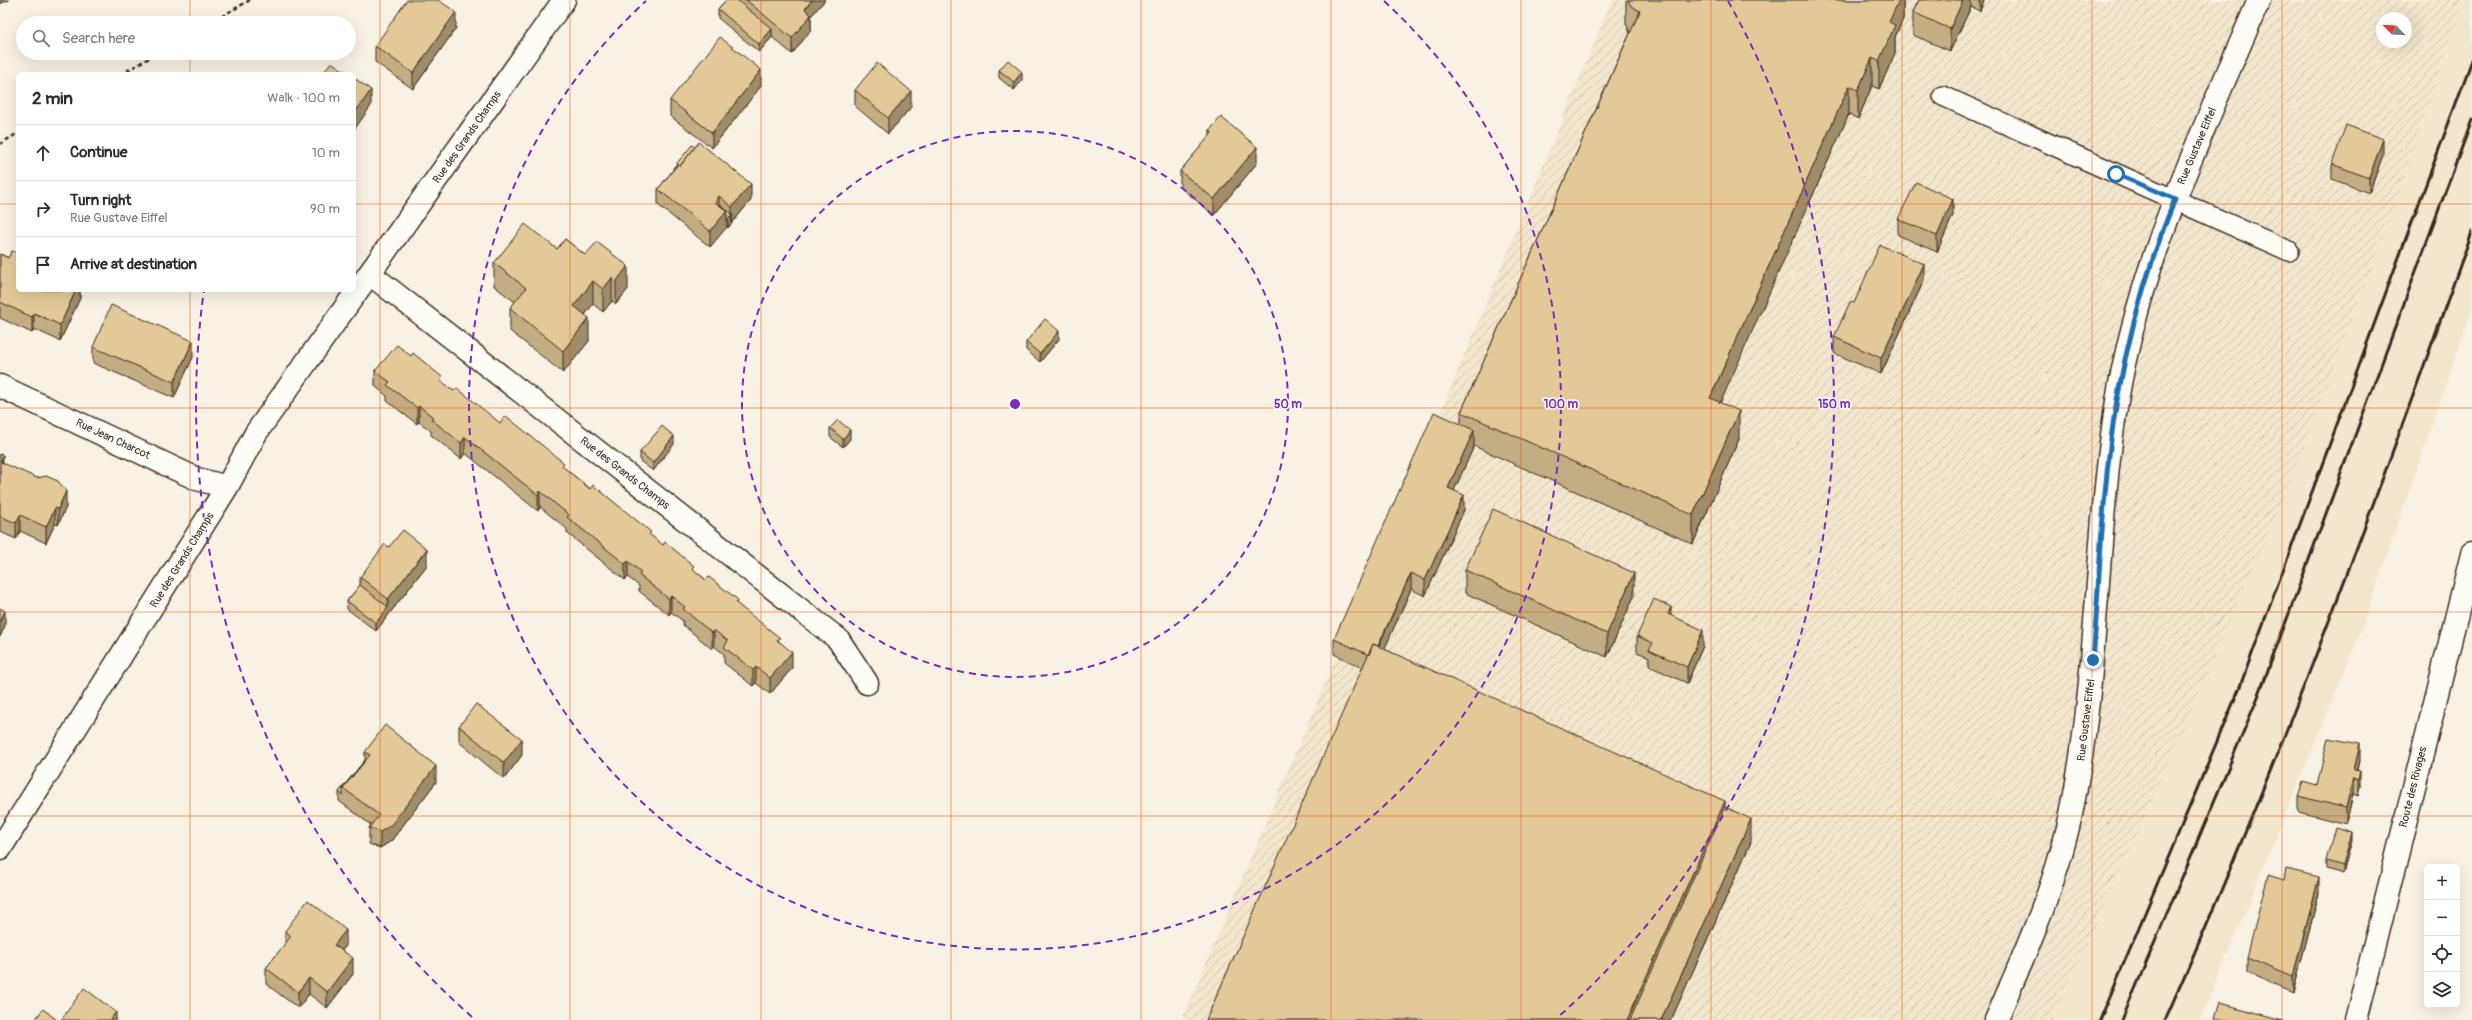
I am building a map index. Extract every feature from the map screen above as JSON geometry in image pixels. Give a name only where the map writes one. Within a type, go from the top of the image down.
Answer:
[{"type":"street","name":"Rue des Grands Champs","points":[[0,850],[227,488],[256,433],[564,0]]},
{"type":"street","name":"Rue Gustave Eiffel","points":[[1996,1020],[2030,940],[2073,808],[2082,751],[2093,660],[2107,484],[2117,401],[2147,278],[2175,199],[2259,0]]},
{"type":"street","name":"Rue des Grands Champs","points":[[370,274],[838,639],[867,682]]},
{"type":"street","name":"Rue Jean Charcot","points":[[0,386],[197,479],[227,488]]},
{"type":"street","name":"Route des Rivages","points":[[2356,1020],[2472,554]]},
{"type":"lane","points":[[1943,96],[2289,251]]},
{"type":"path","points":[[222,16],[250,0]]},
{"type":"path","points":[[125,72],[146,60]]},
{"type":"path","points":[[0,144],[16,134]]},
{"type":"shaded area","points":[[1612,0],[2464,0],[2392,213],[2299,461],[2132,846],[2052,1020],[1182,1020],[1479,321]]},
{"type":"shaded area","points":[[2464,0],[2472,0],[2472,309],[2358,639],[2200,1020],[2052,1020],[2132,846],[2392,213]]},
{"type":"building","points":[[407,0],[438,0],[456,12],[413,73],[375,46]]},
{"type":"building","points":[[726,0],[737,0],[772,29],[759,44],[718,9]]},
{"type":"building","points":[[746,0],[812,0],[805,9],[811,15],[792,38]]},
{"type":"building","points":[[1628,0],[1899,0],[1889,22],[1895,25],[1879,61],[1872,58],[1858,90],[1849,86],[1710,398],[1739,411],[1693,515],[1461,412],[1640,11],[1631,6]]},
{"type":"building","points":[[1919,0],[1963,0],[1950,29],[1913,12]]},
{"type":"building","points":[[720,37],[761,70],[712,133],[670,100]]},
{"type":"building","points":[[1008,60],[1022,72],[1014,82],[999,70]]},
{"type":"building","points":[[331,62],[346,72],[324,72]]},
{"type":"building","points":[[877,63],[911,91],[888,118],[855,90]]},
{"type":"building","points":[[356,79],[371,90],[356,111]]},
{"type":"building","points":[[1221,117],[1257,147],[1214,199],[1180,171],[1212,133],[1210,130]]},
{"type":"building","points":[[2346,125],[2383,139],[2369,178],[2332,164]]},
{"type":"building","points":[[699,142],[751,184],[732,207],[719,196],[715,202],[727,211],[710,231],[658,189],[678,164],[680,166]]},
{"type":"building","points":[[692,145],[695,147],[680,166],[678,164],[674,169],[673,168]]},
{"type":"building","points":[[1916,182],[1953,199],[1937,236],[1898,219]]},
{"type":"building","points":[[719,204],[732,214],[728,220],[727,211]]},
{"type":"building","points":[[525,224],[557,249],[565,239],[585,255],[597,242],[628,266],[616,282],[612,278],[603,289],[593,281],[574,306],[589,318],[563,351],[510,308],[526,288],[494,263]]},
{"type":"building","points":[[1880,245],[1924,264],[1881,358],[1834,337],[1850,302],[1854,303]]},
{"type":"building","points":[[12,251],[16,252],[16,292],[75,292],[60,325],[34,313],[32,317],[0,302],[0,254],[8,258]]},
{"type":"building","points":[[111,305],[193,341],[174,382],[93,347]]},
{"type":"building","points":[[1045,319],[1059,331],[1040,354],[1026,342]]},
{"type":"building","points":[[397,345],[411,356],[413,353],[442,377],[440,380],[454,391],[457,388],[500,423],[506,416],[564,463],[562,466],[590,489],[593,485],[651,532],[649,534],[663,545],[665,542],[694,566],[692,568],[706,580],[709,577],[738,600],[736,603],[780,638],[777,640],[792,652],[770,678],[756,667],[753,670],[724,647],[728,641],[714,630],[712,633],[683,609],[685,607],[671,596],[669,599],[639,575],[641,572],[628,561],[625,564],[567,517],[569,515],[540,491],[538,495],[465,437],[461,443],[431,419],[433,417],[419,406],[417,408],[387,385],[390,382],[375,371]]},
{"type":"building","points":[[1434,412],[1474,430],[1448,488],[1464,495],[1425,580],[1411,573],[1378,646],[1373,644],[1369,655],[1334,639]]},
{"type":"building","points":[[838,420],[850,430],[843,439],[830,428]]},
{"type":"building","points":[[662,426],[674,436],[653,463],[640,452]]},
{"type":"building","points":[[0,454],[3,455],[1,462],[37,478],[46,476],[58,481],[66,491],[58,509],[55,508],[46,527],[20,515],[16,523],[0,516]]},
{"type":"building","points":[[1493,509],[1634,573],[1607,634],[1465,570]]},
{"type":"building","points":[[403,530],[427,549],[388,599],[360,577],[385,544],[389,547]]},
{"type":"building","points":[[360,585],[388,607],[376,623],[347,601]]},
{"type":"building","points":[[1654,599],[1671,607],[1668,614],[1703,630],[1687,667],[1649,650],[1653,643],[1637,636]]},
{"type":"building","points":[[0,608],[5,611],[0,621]]},
{"type":"building","points":[[1373,644],[1725,801],[1627,1020],[1206,1020]]},
{"type":"building","points":[[476,704],[522,739],[504,763],[459,726]]},
{"type":"building","points":[[385,725],[436,766],[391,825],[380,832],[369,828],[379,815],[343,788],[370,755],[365,752]]},
{"type":"building","points":[[2328,738],[2360,744],[2354,770],[2360,771],[2358,780],[2353,778],[2346,808],[2298,796],[2303,782],[2317,786]]},
{"type":"building","points":[[365,760],[343,788],[343,796],[339,792]]},
{"type":"building","points":[[1725,807],[1751,819],[1661,1020],[1630,1020]]},
{"type":"building","points":[[2335,827],[2352,832],[2343,866],[2326,861]]},
{"type":"building","points":[[2286,869],[2319,877],[2293,976],[2247,957],[2268,875],[2284,880]]},
{"type":"building","points":[[308,900],[346,930],[334,945],[353,958],[327,992],[309,978],[298,992],[266,968],[291,936],[285,931]]},
{"type":"building","points":[[84,988],[116,1012],[110,1020],[61,1020]]},
{"type":"building","points":[[2219,1003],[2284,1020],[2214,1020]]},
{"type":"building","points":[[43,1009],[57,1020],[35,1020]]},
{"type":"railway","points":[[2100,1020],[2239,689],[2472,60]]},
{"type":"railway","points":[[2122,1020],[2258,697],[2472,120]]},
{"type":"railway","points":[[2165,1020],[2288,727],[2400,431],[2472,232]]},
{"type":"route","points":[[2093,660],[2107,484],[2117,401],[2131,336],[2147,278],[2175,199],[2116,174]]}]
